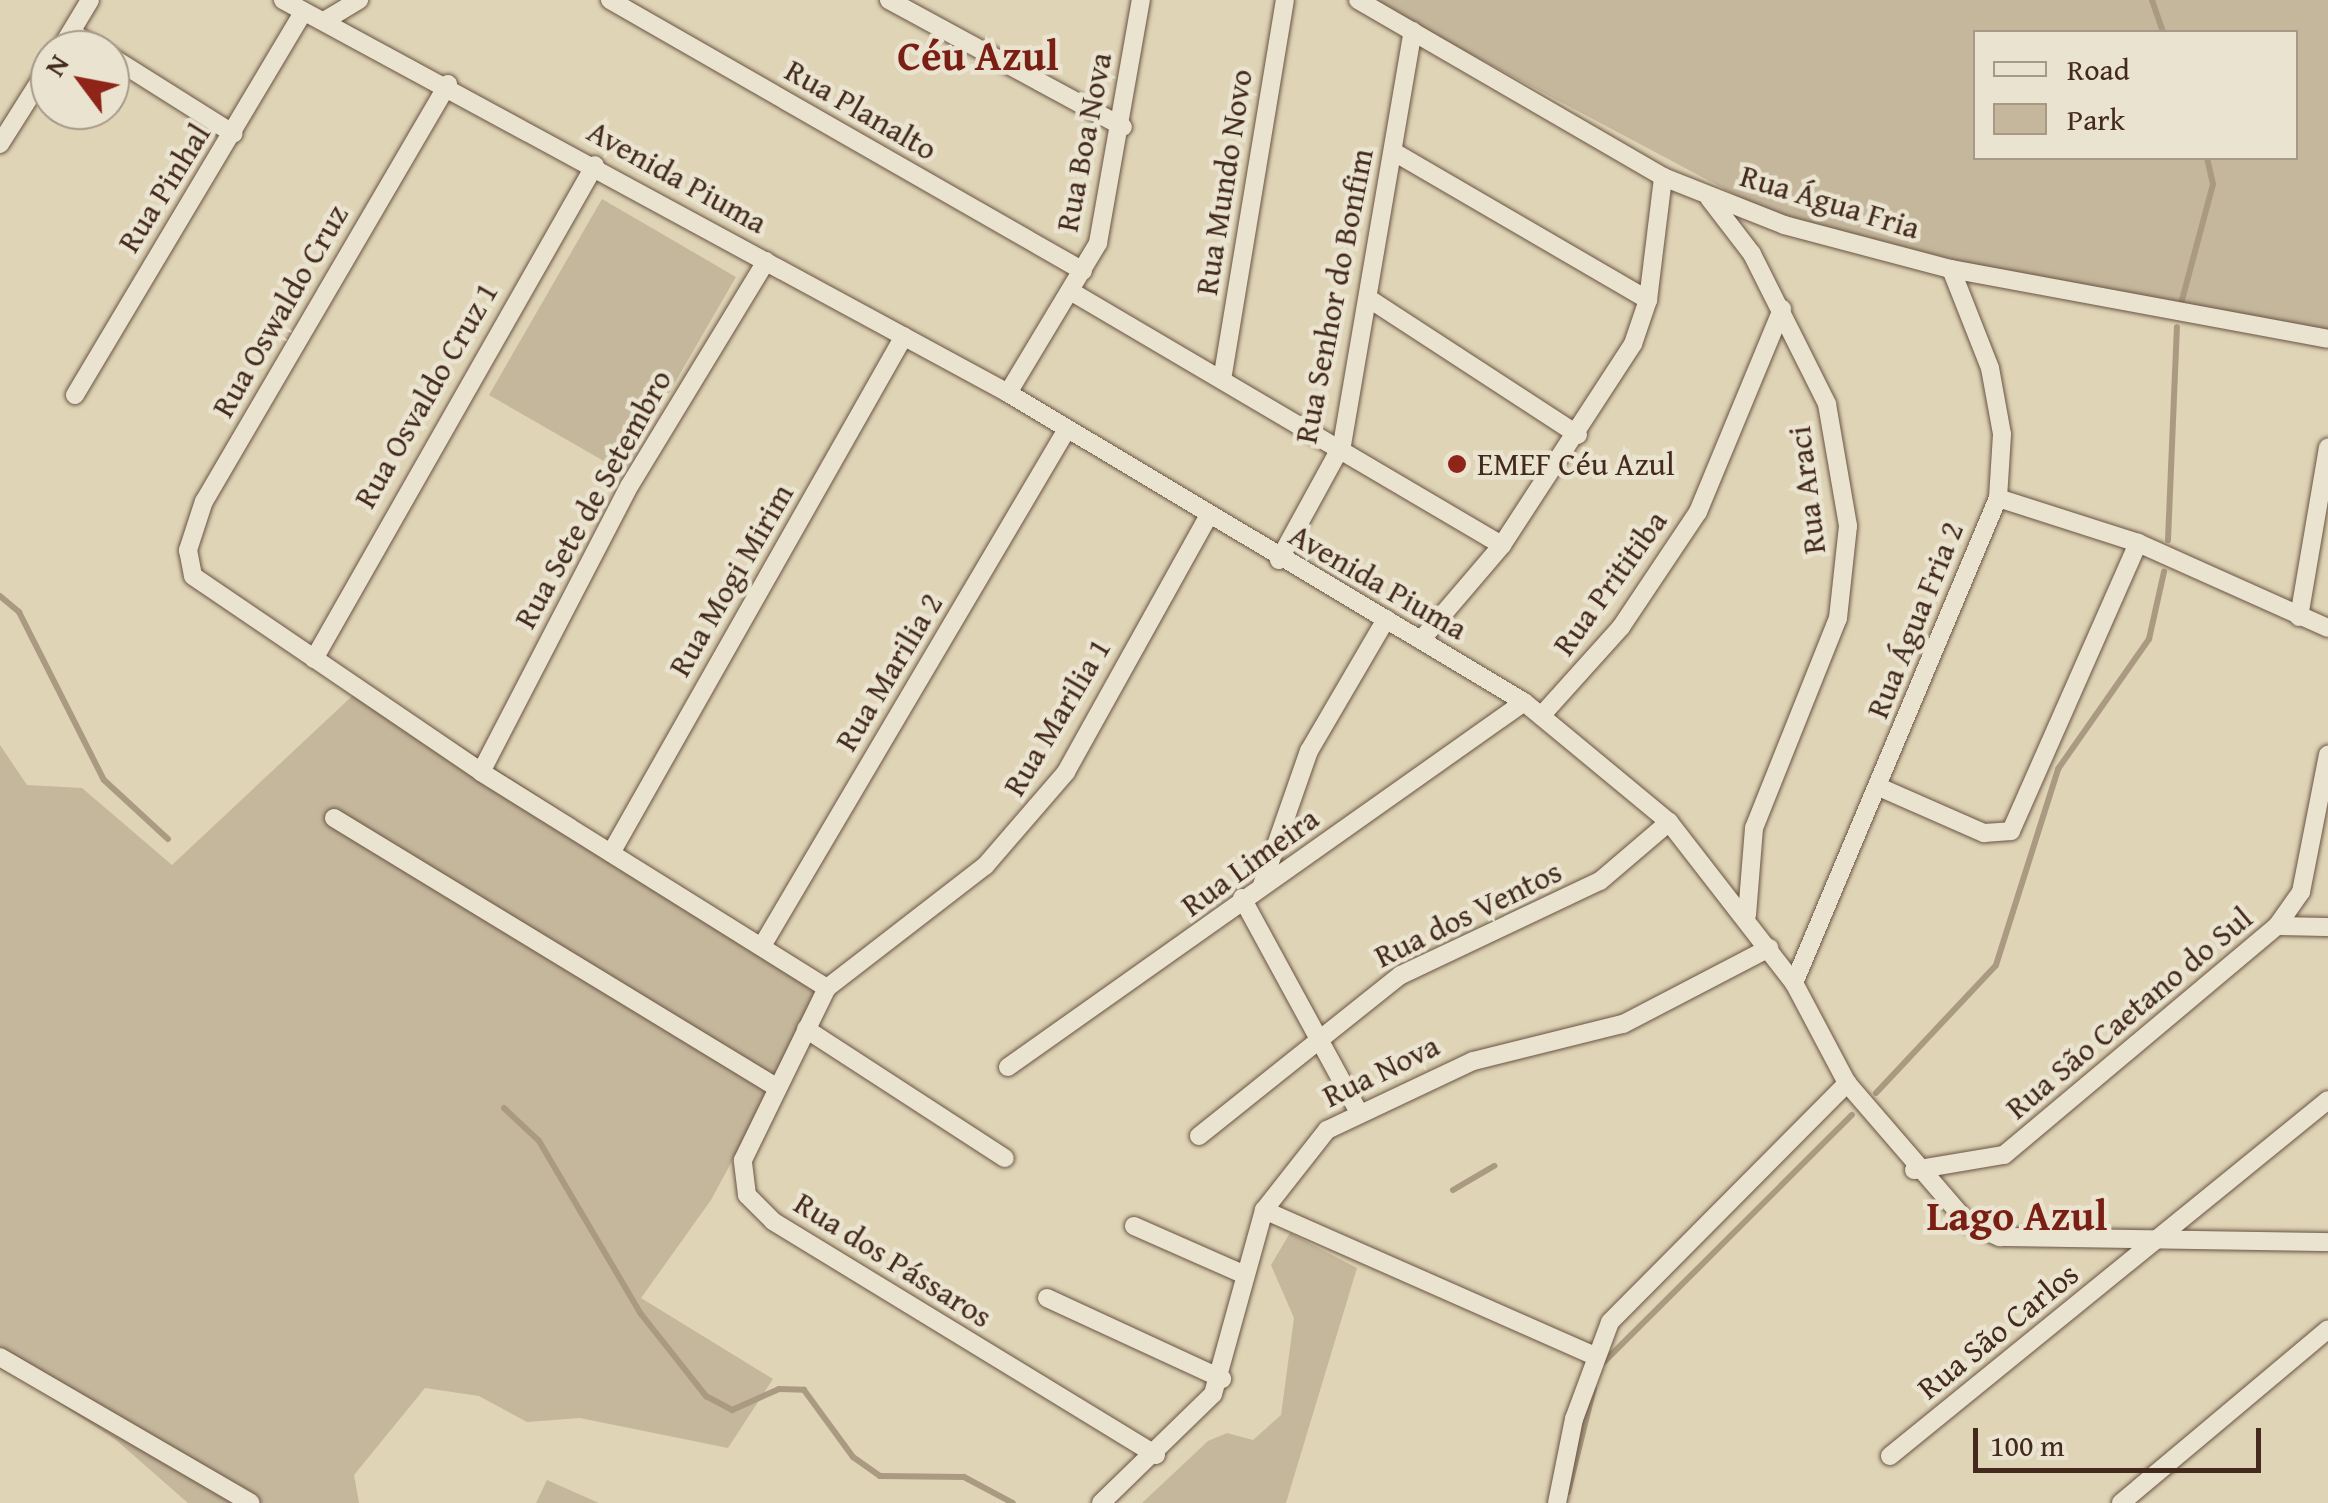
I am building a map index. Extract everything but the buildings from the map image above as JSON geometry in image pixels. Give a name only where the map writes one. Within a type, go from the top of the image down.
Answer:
[{"type":"street","points":[[72,30],[90,0]]},
{"type":"street","name":"Avenida Piuma","points":[[283,0],[448,84],[1008,394],[1206,520],[1386,619],[1524,702],[1669,822],[1747,916],[1794,982],[1847,1082],[1914,1170],[1968,1223],[2000,1237],[2328,1242]]},
{"type":"street","points":[[324,21],[360,0]]},
{"type":"street","name":"Rua Planalto","points":[[610,0],[1083,271]]},
{"type":"street","points":[[888,0],[1123,126]]},
{"type":"street","name":"Rua Boa Nova","points":[[1008,394],[1072,292],[1098,242],[1123,126],[1141,0]]},
{"type":"street","name":"Rua Mundo Novo","points":[[1223,374],[1284,0]]},
{"type":"street","name":"Rua Água Fria","points":[[1358,0],[1663,177],[1706,194],[1951,270],[2328,339]]},
{"type":"street","name":"Rua Pinhal","points":[[75,395],[234,134],[303,12]]},
{"type":"street","name":"Rua Senhor do Bonfim","points":[[1279,560],[1342,445],[1371,300],[1413,31]]},
{"type":"street","points":[[130,69],[234,134]]},
{"type":"street","name":"Rua Oswaldo Cruz","points":[[314,658],[193,576],[188,550],[204,502],[448,84]]},
{"type":"street","points":[[0,144],[30,97]]},
{"type":"street","points":[[1394,152],[1648,300]]},
{"type":"street","name":"Rua Osvaldo Cruz 1","points":[[314,658],[595,165]]},
{"type":"street","points":[[1421,640],[1502,545],[1578,435],[1648,300],[1663,177]]},
{"type":"street","name":"Rua Araci","points":[[1706,194],[1782,309],[1827,404],[1847,559],[1838,618],[1754,828],[1747,916]]},
{"type":"street","name":"Rua Sete de Setembro","points":[[480,772],[630,485],[766,261]]},
{"type":"street","name":"Rua Água Fria 2","points":[[1794,982],[1880,787],[1998,498],[2002,434],[1990,368],[1951,270]]},
{"type":"street","points":[[1072,292],[1223,374],[1502,545]]},
{"type":"street","points":[[1371,300],[1578,435]]},
{"type":"street","name":"Rua Prititiba","points":[[1541,716],[1621,627],[1698,512],[1782,309]]},
{"type":"street","name":"Rua Mogi Mirim","points":[[611,852],[904,336]]},
{"type":"street","name":"Rua Marilia 2","points":[[762,946],[1068,429]]},
{"type":"street","points":[[2299,617],[2328,447]]},
{"type":"street","points":[[1998,498],[2138,544],[2328,628]]},
{"type":"street","name":"Rua Marilia 1","points":[[827,988],[985,866],[1039,810],[1206,520]]},
{"type":"street","points":[[1880,787],[1997,835],[2024,811],[2138,544]]},
{"type":"street","points":[[1262,885],[1309,751],[1386,619]]},
{"type":"street","points":[[314,658],[480,772],[827,988]]},
{"type":"street","name":"Rua Limeira","points":[[1008,1067],[1524,702]]},
{"type":"street","points":[[2277,926],[2301,892],[2328,755]]},
{"type":"street","points":[[334,818],[776,1087]]},
{"type":"street","name":"Rua dos Ventos","points":[[1198,1136],[1318,1036],[1401,974],[1600,881],[1669,822]]},
{"type":"street","points":[[1242,898],[1357,1108]]},
{"type":"street","name":"Rua São Caetano do Sul","points":[[1914,1170],[1976,1166],[2043,1129],[2277,926],[2328,927]]},
{"type":"street","name":"Rua Nova","points":[[1101,1503],[1156,1456],[1222,1379],[1243,1274],[1264,1210],[1305,1150],[1357,1108],[1473,1061],[1623,1024],[1769,948]]},
{"type":"street","name":"Rua dos Pássaros","points":[[827,988],[743,1160],[757,1208],[1156,1456]]},
{"type":"street","points":[[806,1029],[1005,1158]]},
{"type":"street","points":[[1556,1503],[1593,1355],[1636,1290],[1847,1082]]},
{"type":"street","name":"Rua São Carlos","points":[[1890,1456],[2328,1100]]},
{"type":"street","points":[[1264,1210],[1593,1355]]},
{"type":"street","points":[[1134,1226],[1243,1274]]},
{"type":"street","name":"Rua dos Pássaros","points":[[1047,1298],[1222,1379]]},
{"type":"street","points":[[2121,1503],[2328,1329]]},
{"type":"street","points":[[0,1356],[252,1503]]},
{"type":"green space","points":[[1369,0],[2328,0],[2328,340],[2085,294],[1766,211]]},
{"type":"green space","points":[[602,199],[736,277],[623,472],[489,395]]},
{"type":"green space","points":[[365,684],[828,983],[711,1200],[641,1298],[773,1379],[728,1448],[580,1418],[527,1422],[479,1396],[425,1388],[354,1475],[359,1503],[188,1503],[116,1440],[0,1365],[0,745],[27,785],[82,788],[172,865]]},
{"type":"green space","points":[[1290,1233],[1357,1268],[1286,1503],[1142,1503],[1208,1441],[1227,1433],[1253,1440],[1281,1415],[1294,1318],[1271,1265]]},
{"type":"green space","points":[[547,1480],[599,1503],[536,1503]]},
{"type":"waterway","points":[[2152,0],[2162,30]]},
{"type":"waterway","points":[[2182,300],[2213,184],[2207,160]]},
{"type":"waterway","points":[[2168,540],[2177,327]]},
{"type":"waterway","points":[[1876,1093],[1996,965],[2058,769],[2149,639],[2164,572]]},
{"type":"waterway","points":[[0,596],[19,612],[104,780],[168,839]]},
{"type":"waterway","points":[[504,1108],[539,1141],[641,1314],[706,1396],[732,1410],[779,1389],[804,1390],[853,1457],[880,1476],[964,1477],[1013,1503]]},
{"type":"waterway","points":[[1604,1362],[1852,1115]]},
{"type":"waterway","points":[[1453,1190],[1494,1166]]},
{"type":"waterway","points":[[1568,1492],[1594,1388]]},
{"type":"place","name":"EMEF Céu Azul","points":[[1457,464]]},
{"type":"district","name":"Céu Azul","points":[[978,55]]},
{"type":"district","name":"Lago Azul","points":[[2017,1215]]}]
